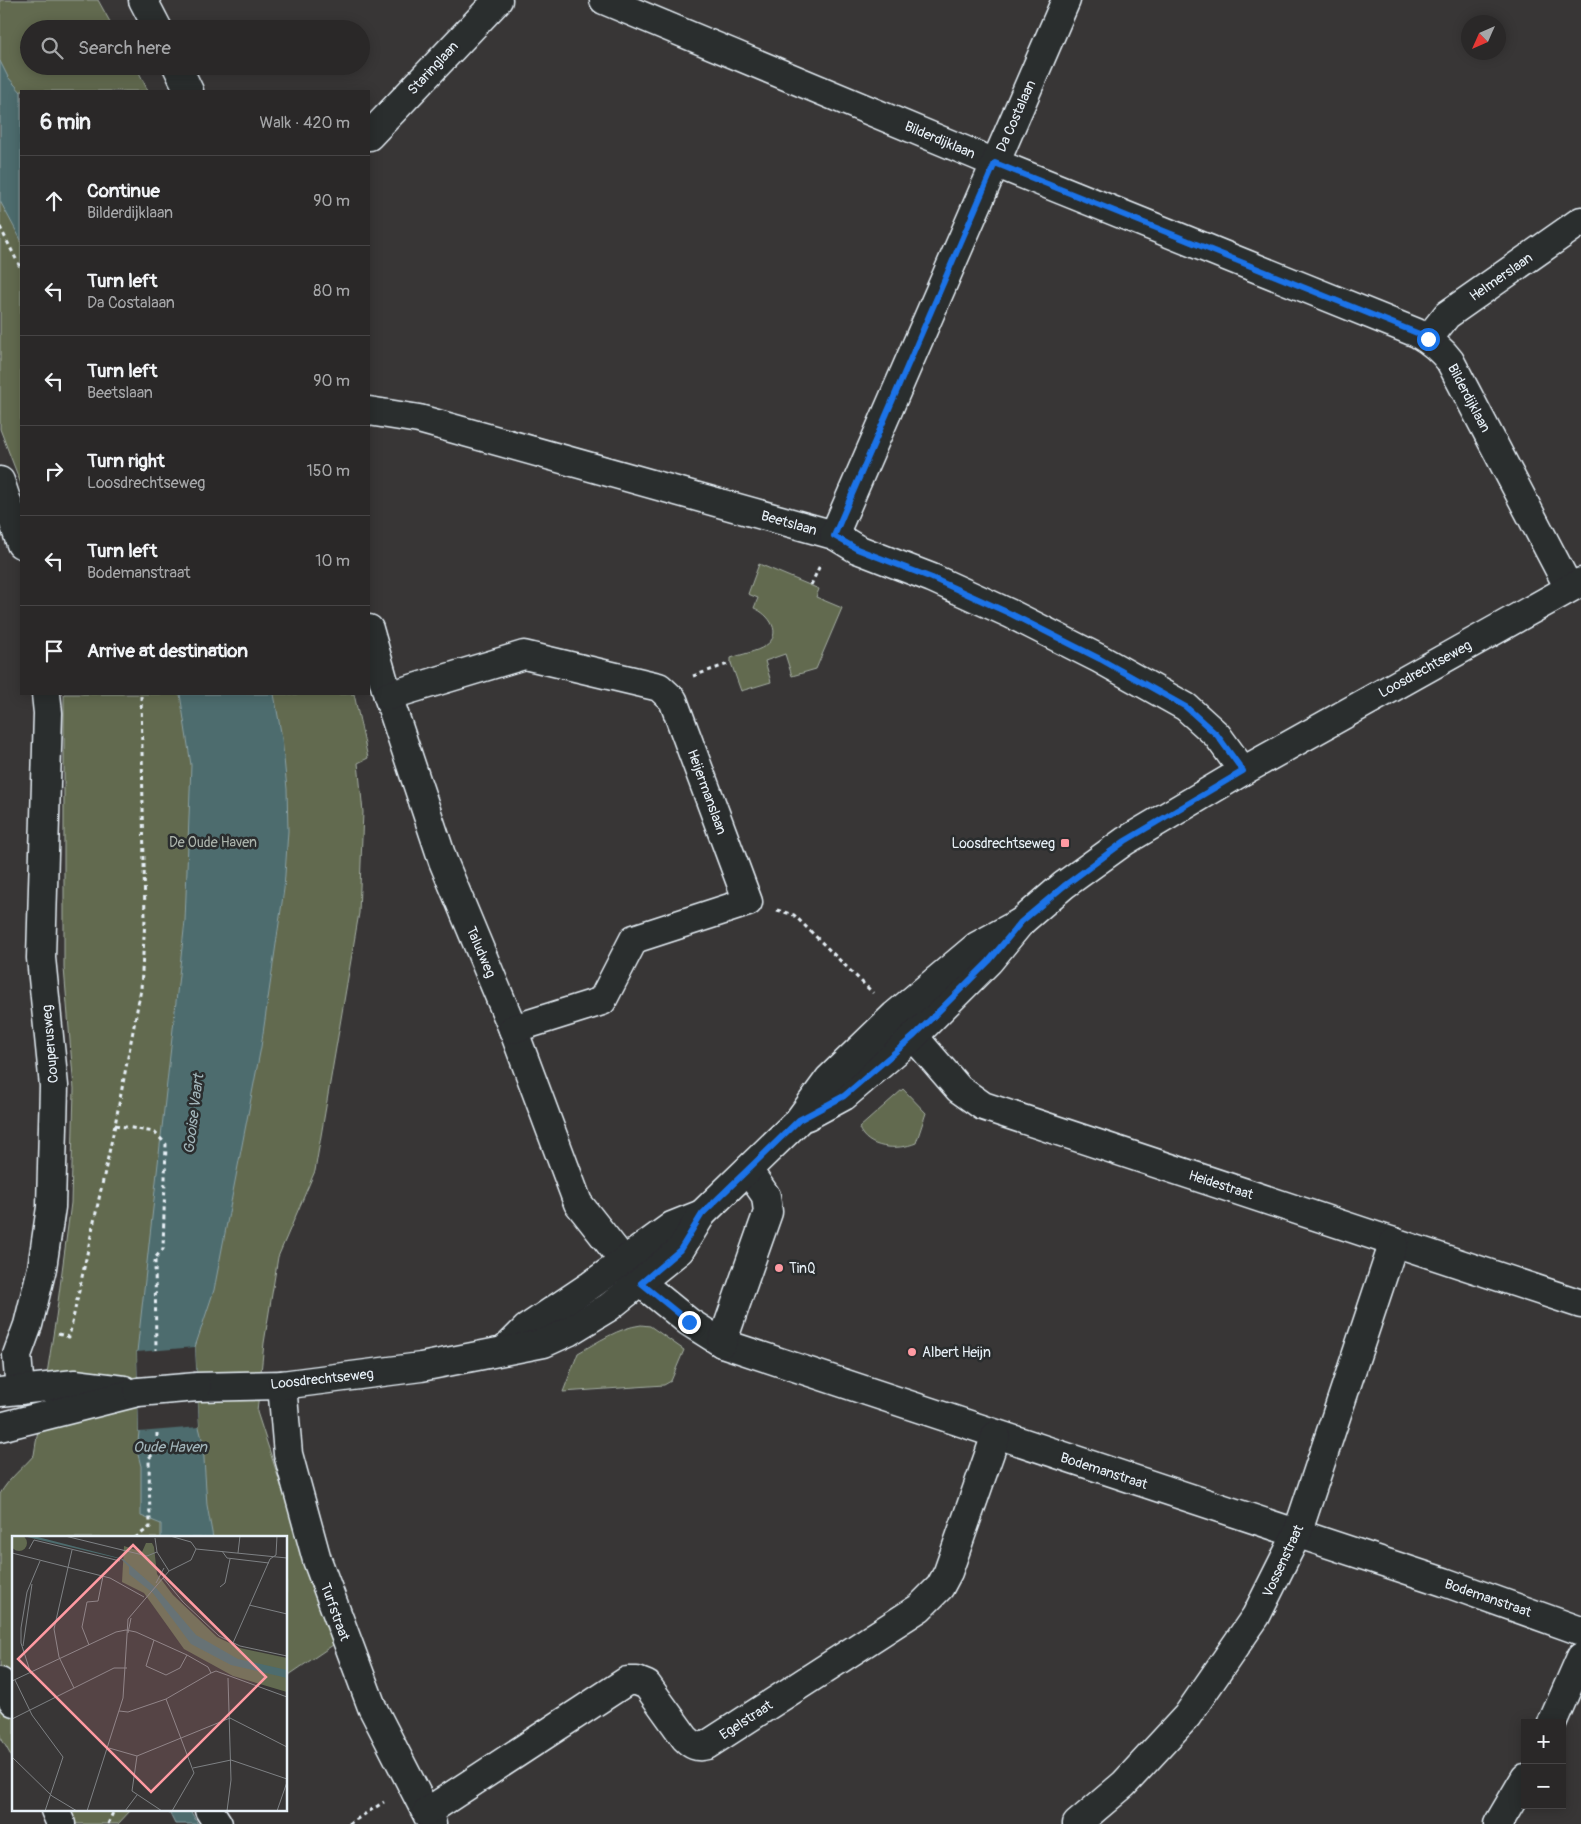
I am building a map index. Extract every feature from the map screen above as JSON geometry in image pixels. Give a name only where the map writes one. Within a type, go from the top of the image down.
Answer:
[{"type":"street","points":[[143,0],[153,20]]},
{"type":"street","name":"Staringlaan","points":[[370,135],[498,0]]},
{"type":"street","name":"Bilderdijklaan","points":[[604,0],[995,163],[1428,339],[1441,349],[1450,361],[1575,585]]},
{"type":"street","name":"Da Costalaan","points":[[834,536],[1066,0]]},
{"type":"street","points":[[181,75],[189,90]]},
{"type":"street","name":"Helmerslaan","points":[[1428,339],[1447,315],[1581,220]]},
{"type":"street","name":"Beetslaan","points":[[370,411],[447,427],[834,536],[857,549],[932,578],[1011,614],[1100,659],[1186,707],[1217,735],[1243,771]]},
{"type":"street","points":[[0,481],[20,541]]},
{"type":"street","name":"Loosdrechtseweg","points":[[799,1120],[844,1096],[914,1036],[989,961],[1021,922],[1064,886],[1125,841],[1243,771],[1575,585]]},
{"type":"street","name":"Taludweg","points":[[370,633],[388,696],[444,861],[513,1029],[578,1203],[641,1283]]},
{"type":"street","name":"Heijermanslaan","points":[[388,696],[524,654],[659,687],[673,700],[748,902]]},
{"type":"street","name":"Couperusweg","points":[[10,1391],[17,1355],[28,1325],[42,1268],[51,1207],[54,1086],[41,958],[48,713],[46,695]]},
{"type":"street","points":[[513,1029],[602,1001],[634,939],[748,902]]},
{"type":"street","name":"Loosdrechtseweg","points":[[0,1427],[138,1392],[197,1387],[282,1385],[421,1368],[544,1343],[568,1332],[609,1307],[680,1250],[702,1214],[799,1120],[829,1079],[895,1015],[977,946],[1021,922]]},
{"type":"street","name":"Heidestraat","points":[[895,1015],[958,1089],[983,1106],[1581,1304]]},
{"type":"street","points":[[722,1343],[768,1212],[766,1196],[748,1170]]},
{"type":"street","name":"Loosdrechtseweg","points":[[505,1350],[527,1328],[672,1226],[702,1214]]},
{"type":"street","name":"Vossenstraat","points":[[1077,1824],[1124,1784],[1187,1716],[1256,1616],[1297,1534],[1394,1242]]},
{"type":"street","name":"Bodemanstraat","points":[[641,1283],[689,1322],[722,1343],[1297,1534],[1581,1631]]},
{"type":"street","name":"Loosdrechtseweg","points":[[10,1391],[74,1384],[138,1392]]},
{"type":"street","name":"Turfstraat","points":[[282,1385],[288,1454],[317,1560],[372,1707],[429,1818]]},
{"type":"street","name":"Egelstraat","points":[[429,1818],[601,1696],[627,1681],[647,1684],[685,1738],[691,1744],[699,1747],[714,1741],[903,1618],[930,1599],[948,1572],[996,1435]]},
{"type":"street","points":[[1554,1719],[1581,1657]]},
{"type":"street","points":[[0,1682],[12,1699]]},
{"type":"street","points":[[1498,1824],[1521,1785]]},
{"type":"street","points":[[57,1812],[61,1824]]},
{"type":"street","points":[[209,1812],[218,1824]]},
{"type":"path","points":[[0,227],[20,267]]},
{"type":"path","points":[[28,1325],[69,1337],[115,1125],[141,989],[145,919],[142,695]]},
{"type":"path","points":[[748,902],[794,915],[895,1015]]},
{"type":"path","points":[[115,1125],[154,1132],[166,1144],[163,1249],[155,1258],[156,1350]]},
{"type":"path","points":[[138,1536],[150,1527],[150,1458],[157,1450],[157,1431]]},
{"type":"path","points":[[108,1824],[113,1812]]},
{"type":"path","points":[[349,1824],[362,1817]]},
{"type":"green space","points":[[0,0],[98,0],[109,20],[20,20],[20,75],[140,75],[148,90],[20,90],[20,481],[0,429]]},
{"type":"green space","points":[[759,564],[819,589],[816,597],[842,608],[816,669],[792,676],[785,654],[765,661],[771,682],[741,691],[731,658],[765,646],[771,641],[774,630],[769,619],[754,608],[758,598],[748,594]]},
{"type":"green space","name":"De Oude Haven","points":[[64,695],[354,695],[368,758],[358,763],[363,812],[359,913],[315,1171],[278,1257],[264,1343],[257,1412],[333,1645],[288,1676],[288,1536],[12,1536],[12,1757],[0,1736],[0,1494],[34,1455],[56,1317],[71,1203],[74,1089],[64,968]]},
{"type":"green space","points":[[903,1089],[926,1113],[916,1143],[908,1146],[892,1147],[876,1144],[869,1140],[859,1128]]},
{"type":"green space","points":[[641,1325],[650,1326],[684,1350],[671,1381],[664,1385],[563,1392],[578,1353],[616,1332]]},
{"type":"green space","points":[[41,1812],[129,1812],[118,1824],[48,1824]]},
{"type":"water","points":[[0,61],[8,77],[20,91],[20,238],[0,201]]},
{"type":"water","points":[[180,695],[274,695],[282,738],[287,789],[288,831],[284,889],[261,1047],[214,1290],[195,1347],[199,1427],[203,1443],[207,1505],[213,1536],[161,1536],[161,1524],[141,1516],[141,1466],[137,1451],[139,1432],[137,1352],[185,921],[191,765]]},
{"type":"water","points":[[169,1812],[191,1812],[198,1824],[175,1824]]},
{"type":"pier","points":[[195,1347],[199,1427],[139,1432],[137,1352]]},
{"type":"place","name":"Loosdrechtseweg","points":[[1065,843]]},
{"type":"place","name":"TinQ","points":[[779,1268]]},
{"type":"place","name":"Albert Heijn","points":[[912,1352]]},
{"type":"route","points":[[689,1322],[641,1283],[680,1250],[702,1214],[799,1120],[844,1096],[914,1036],[989,961],[1021,922],[1064,886],[1125,841],[1243,771],[1217,735],[1186,707],[1100,659],[1011,614],[932,578],[857,549],[834,536],[995,163],[1428,339]]},
{"type":"water label","name":"Gooise Vaart","points":[[194,1114]]},
{"type":"water label","name":"Oude Haven","points":[[170,1447]]}]
